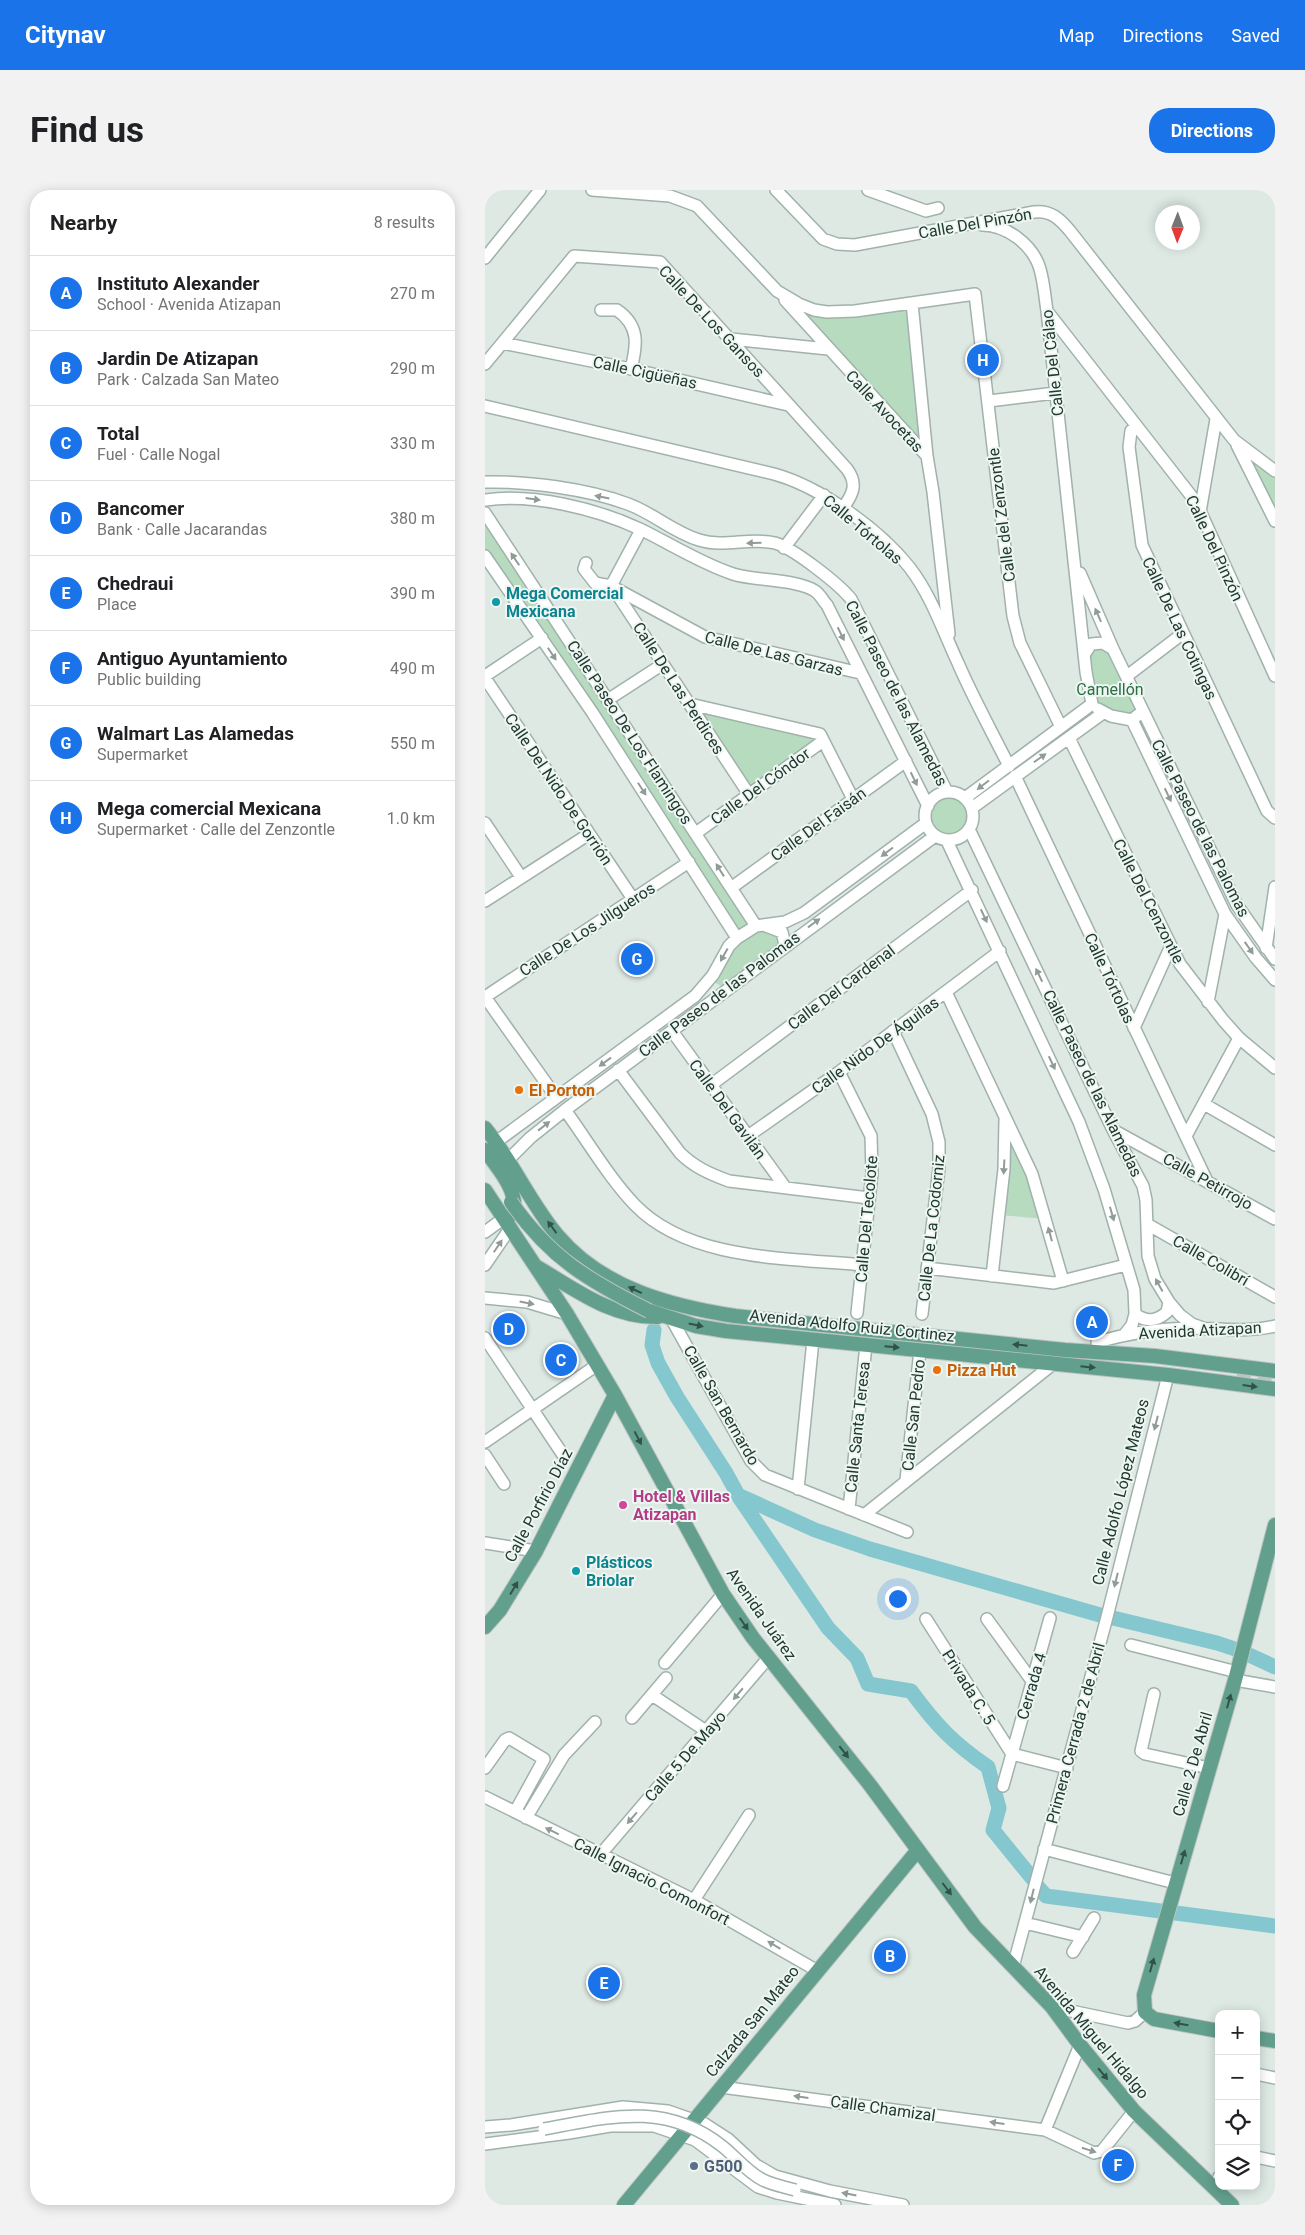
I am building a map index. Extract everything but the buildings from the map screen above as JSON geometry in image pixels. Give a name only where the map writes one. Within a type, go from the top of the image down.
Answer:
[{"type":"main road","points":[[485,1128],[491,1146],[512,1191],[515,1212],[508,1222],[485,1190]]},
{"type":"main road","points":[[491,1146],[509,1159]]},
{"type":"main road","name":"Avenida Adolfo Ruiz Cortinez","points":[[509,1159],[534,1203],[558,1236],[585,1263],[649,1296],[691,1309],[735,1316],[1065,1350],[1155,1356],[1275,1371]]},
{"type":"main road","name":"Avenida Adolfo Ruiz Cortinez","points":[[485,1166],[528,1227],[551,1251],[606,1290],[668,1318],[726,1331],[1168,1376],[1275,1389]]},
{"type":"main road","name":"Avenida Juárez","points":[[508,1222],[567,1314],[615,1395],[723,1594],[769,1657],[918,1850]]},
{"type":"main road","points":[[568,1285],[566,1275],[571,1266],[575,1263],[585,1263]]},
{"type":"main road","points":[[535,1266],[592,1300],[623,1314],[645,1318],[668,1318]]},
{"type":"main road","points":[[1155,1356],[1237,1374]]},
{"type":"main road","name":"Calle Porfirio Díaz","points":[[485,1627],[511,1594],[536,1551],[615,1395]]},
{"type":"main road","name":"Calle 2 De Abril","points":[[1145,2012],[1144,1996],[1236,1676],[1275,1525]]},
{"type":"main road","name":"Calzada San Mateo","points":[[624,2205],[816,1970],[918,1850]]},
{"type":"main road","name":"Avenida Miguel Hidalgo","points":[[918,1850],[975,1927],[1052,2007],[1080,2045],[1134,2111],[1215,2182]]},
{"type":"main road","points":[[909,1861],[927,1862]]},
{"type":"main road","points":[[1145,2012],[1154,2019],[1215,2030]]},
{"type":"main road","points":[[1260,2039],[1275,2041]]},
{"type":"main road","name":"Avenida Miguel Hidalgo","points":[[1221,2190],[1231,2205]]},
{"type":"street","points":[[485,258],[540,190]]},
{"type":"street","points":[[592,190],[670,196],[697,206],[777,291],[799,304],[827,312],[912,302],[927,456]]},
{"type":"street","name":"Calle Del Pinzón","points":[[776,190],[823,239],[837,244],[855,245],[1034,212],[1043,211],[1054,215],[1071,231],[1234,440]]},
{"type":"street","points":[[868,190],[926,211],[938,208]]},
{"type":"street","name":"Calle Del Cálao","points":[[952,228],[988,225],[1015,236],[1035,258],[1040,270],[1047,311],[1076,563],[1084,655],[1092,704]]},
{"type":"street","name":"Calle De Los Gansos","points":[[485,364],[570,260],[580,256],[660,262],[852,476],[854,484],[853,494],[843,508]]},
{"type":"street","name":"Calle Avocetas","points":[[777,291],[927,456],[951,644]]},
{"type":"street","name":"Calle del Zenzontle","points":[[912,302],[975,294],[1016,630],[1061,727]]},
{"type":"street","points":[[601,310],[617,310],[634,329],[637,342],[631,369]]},
{"type":"street","name":"Calle Del Pinzón","points":[[1047,311],[1193,496],[1275,676]]},
{"type":"street","points":[[731,339],[828,349]]},
{"type":"street","name":"Calle Cigüeñas","points":[[502,343],[631,369],[788,405]]},
{"type":"street","points":[[989,401],[1055,393]]},
{"type":"street","name":"Calle Tórtolas","points":[[485,406],[786,477],[824,495],[843,508],[894,551],[911,569],[937,613],[958,665],[1012,771],[1206,1179]]},
{"type":"street","points":[[1200,512],[1216,419]]},
{"type":"street","name":"Calle De Las Cotingas","points":[[1137,426],[1131,431],[1129,447],[1139,534],[1146,555],[1267,811],[1275,818]]},
{"type":"street","points":[[1234,440],[1275,471]]},
{"type":"street","points":[[1234,440],[1275,521]]},
{"type":"street","points":[[485,474],[530,483]]},
{"type":"street","name":"Calle Paseo de las Alamedas","points":[[485,482],[530,483],[628,504],[699,540],[715,544],[775,543],[784,548],[843,589],[860,613],[947,792]]},
{"type":"street","points":[[784,548],[824,495]]},
{"type":"street","points":[[485,500],[505,497],[541,500],[601,514],[641,530],[691,556],[732,574],[799,585],[817,592],[827,577]]},
{"type":"street","name":"Calle Paseo De Los Flamingos","points":[[485,514],[609,699],[731,888],[760,926]]},
{"type":"street","points":[[611,586],[641,530]]},
{"type":"street","points":[[691,556],[699,540]]},
{"type":"street","name":"Calle Paseo De Los Flamingos","points":[[485,556],[542,638],[737,938]]},
{"type":"street","name":"Calle De Las Garzas","points":[[586,563],[584,569],[595,583],[611,586],[705,637],[860,673]]},
{"type":"street","name":"Calle Del Cálao","points":[[1076,563],[1113,649],[1141,707]]},
{"type":"street","name":"Calle De Las Perdices","points":[[611,586],[748,793]]},
{"type":"street","name":"Calle Paseo de las Alamedas","points":[[817,592],[827,605],[928,806]]},
{"type":"street","points":[[1127,676],[1182,634]]},
{"type":"street","points":[[485,677],[542,638]]},
{"type":"street","points":[[1084,655],[1091,644],[1103,643],[1113,649]]},
{"type":"street","points":[[609,699],[663,664]]},
{"type":"street","name":"Calle Del Nido De Gorrión","points":[[485,677],[633,899]]},
{"type":"street","points":[[690,704],[820,734],[853,798]]},
{"type":"street","points":[[969,803],[1012,771],[1061,727],[1092,704],[1103,714],[1132,720],[1138,714],[1141,707]]},
{"type":"street","name":"Calle Paseo de las Palomas","points":[[1141,707],[1237,905],[1275,959]]},
{"type":"street","points":[[1012,771],[1069,738],[1103,714]]},
{"type":"street","name":"Calle Paseo de las Palomas","points":[[1132,720],[1225,914],[1256,958],[1275,980]]},
{"type":"street","name":"Calle Del Cenzontle","points":[[1069,738],[1170,948],[1208,1002],[1239,1038],[1275,1068]]},
{"type":"street","name":"Calle Del Cóndor","points":[[696,833],[748,793],[823,740]]},
{"type":"street","name":"Calle Del Faisán","points":[[731,888],[906,761]]},
{"type":"street","points":[[947,792],[956,793],[969,803],[973,822],[969,829],[957,839],[947,841],[935,836],[926,823],[928,806],[939,795],[947,792]]},
{"type":"street","points":[[485,823],[521,877]]},
{"type":"street","name":"Calle Paseo de las Palomas","points":[[491,1146],[695,996],[713,975],[729,946],[737,938],[760,926],[795,919],[804,914],[926,823]]},
{"type":"street","name":"Calle Paseo de las Alamedas","points":[[969,829],[1113,1130],[1143,1186],[1148,1256],[1151,1267],[1169,1302],[1192,1324],[1206,1329]]},
{"type":"street","points":[[485,901],[589,834]]},
{"type":"street","name":"Calle Paseo de las Palomas","points":[[509,1159],[529,1138],[565,1110],[785,945],[935,836]]},
{"type":"street","name":"Calle Paseo de las Alamedas","points":[[947,841],[972,890],[1079,1122],[1104,1189],[1133,1290],[1135,1314]]},
{"type":"street","name":"Calle De Los Jilgueros","points":[[485,997],[689,862]]},
{"type":"street","points":[[1266,948],[1275,887]]},
{"type":"street","name":"Calle Del Cardenal","points":[[711,1085],[972,890]]},
{"type":"street","points":[[1208,1002],[1225,914]]},
{"type":"street","points":[[760,926],[781,932],[785,945]]},
{"type":"street","points":[[1133,1028],[1170,948]]},
{"type":"street","name":"Calle Nido De Águilas","points":[[748,1136],[839,1072],[1000,951]]},
{"type":"street","points":[[713,975],[720,987],[729,988]]},
{"type":"street","points":[[946,992],[1032,1174],[1063,1281]]},
{"type":"street","points":[[485,997],[556,1097]]},
{"type":"street","name":"Calle Del Gavilán","points":[[672,1030],[785,1187]]},
{"type":"street","name":"Calle De La Codorniz","points":[[893,1031],[932,1114],[939,1142],[939,1168],[922,1314]]},
{"type":"street","points":[[1186,1136],[1239,1038]]},
{"type":"street","points":[[618,1070],[680,1153],[692,1164],[729,1181],[869,1198]]},
{"type":"street","name":"Calle Del Tecolote","points":[[839,1072],[871,1136],[873,1156],[857,1313]]},
{"type":"street","points":[[1204,1104],[1275,1145]]},
{"type":"street","points":[[565,1110],[635,1205],[652,1220],[681,1236],[709,1246],[743,1253],[862,1265]]},
{"type":"street","points":[[992,1276],[1004,1168],[1005,1118]]},
{"type":"street","points":[[518,1125],[519,1136],[529,1138]]},
{"type":"street","name":"Calle Petirrojo","points":[[1113,1130],[1206,1179],[1275,1219]]},
{"type":"street","points":[[485,1232],[508,1222]]},
{"type":"street","points":[[485,1265],[508,1222]]},
{"type":"street","name":"Calle Colibrí","points":[[1147,1224],[1275,1297]]},
{"type":"street","points":[[927,1268],[1044,1282],[1063,1281],[1126,1265]]},
{"type":"street","points":[[485,1298],[527,1302],[567,1314]]},
{"type":"street","points":[[1125,1334],[1132,1325],[1135,1314],[1141,1318],[1155,1320],[1167,1312],[1169,1302]]},
{"type":"street","name":"Calle San Bernardo","points":[[668,1318],[751,1461],[765,1475],[907,1532]]},
{"type":"street","name":"Avenida Atizapan","points":[[1097,1342],[1125,1334],[1162,1329],[1275,1326]]},
{"type":"street","points":[[485,1338],[563,1454]]},
{"type":"street","points":[[798,1488],[813,1340]]},
{"type":"street","name":"Calle Santa Teresa","points":[[849,1509],[866,1345]]},
{"type":"street","name":"Calle San Pedro","points":[[906,1480],[919,1350]]},
{"type":"street","points":[[864,1515],[1053,1364]]},
{"type":"street","points":[[485,1442],[597,1365]]},
{"type":"street","name":"Calle Adolfo López Mateos","points":[[1107,1617],[1168,1376]]},
{"type":"street","points":[[485,1455],[504,1484]]},
{"type":"street","points":[[485,1543],[536,1551]]},
{"type":"street","points":[[665,1663],[723,1594]]},
{"type":"street","name":"Primera Cerrada 2 de Abril","points":[[1013,1967],[1107,1617]]},
{"type":"street","name":"Cerrada 4","points":[[1003,1786],[1050,1618]]},
{"type":"street","name":"Privada C. 5","points":[[926,1619],[1012,1754]]},
{"type":"street","points":[[987,1619],[1032,1681]]},
{"type":"street","points":[[1131,1645],[1275,1687]]},
{"type":"street","name":"Calle 5 De Mayo","points":[[600,1855],[769,1657]]},
{"type":"street","points":[[632,1718],[666,1678]]},
{"type":"street","points":[[1154,1694],[1141,1751],[1145,1754],[1209,1768]]},
{"type":"street","points":[[652,1696],[706,1731]]},
{"type":"street","points":[[526,1818],[565,1755],[595,1722]]},
{"type":"street","points":[[485,1768],[505,1740],[509,1738],[544,1759],[515,1812]]},
{"type":"street","points":[[1012,1754],[1067,1768]]},
{"type":"street","name":"Calle Ignacio Comonfort","points":[[485,1796],[600,1855],[695,1900],[816,1970]]},
{"type":"street","points":[[695,1900],[749,1815]]},
{"type":"street","points":[[1044,1849],[1175,1883]]},
{"type":"street","points":[[1073,1952],[1094,1918]]},
{"type":"street","points":[[1025,1923],[1083,1936]]},
{"type":"street","points":[[1052,2007],[1129,2023],[1145,2012]]},
{"type":"street","points":[[1045,2130],[1080,2045]]},
{"type":"street","points":[[1260,2075],[1275,2078]]},
{"type":"street","name":"Calle Chamizal","points":[[721,2087],[1045,2130],[1084,2149],[1098,2153],[1103,2151],[1134,2111]]},
{"type":"street","points":[[485,2127],[511,2125],[623,2107],[671,2111],[695,2119],[712,2128],[766,2172],[830,2191],[903,2205]]},
{"type":"street","points":[[666,2128],[674,2122],[671,2111]]},
{"type":"street","points":[[511,2125],[529,2131],[617,2116],[663,2118],[687,2125],[710,2138],[762,2180],[811,2194],[831,2204]]},
{"type":"street","points":[[485,2144],[624,2124],[666,2128],[700,2143],[758,2186],[777,2193],[831,2204]]},
{"type":"street","points":[[700,2143],[700,2134],[712,2128]]},
{"type":"street","points":[[516,2140],[529,2131]]},
{"type":"street","points":[[1260,2158],[1275,2161]]},
{"type":"street","points":[[811,2194],[830,2191]]},
{"type":"green space","points":[[777,291],[814,310],[912,303],[927,456]]},
{"type":"green space","points":[[1244,456],[1275,471],[1275,521]]},
{"type":"green space","points":[[485,514],[755,926],[776,928],[785,945],[724,988],[716,983],[713,975],[737,938],[485,556]]},
{"type":"green space","name":"Camellón","points":[[1103,643],[1141,707],[1132,720],[1092,704],[1086,649]]},
{"type":"green space","points":[[690,704],[823,741],[748,793]]},
{"type":"green space","points":[[949,792],[958,794],[966,799],[971,807],[973,816],[971,825],[966,833],[958,838],[949,840],[940,838],[932,833],[927,825],[925,816],[927,807],[932,799],[940,794]]},
{"type":"green space","points":[[1005,1118],[1046,1219],[999,1215]]},
{"type":"waterway","points":[[654,1330],[652,1345],[658,1363],[738,1495],[815,1530],[870,1549],[1100,1615]]},
{"type":"waterway","points":[[739,1497],[828,1628],[857,1658],[868,1684],[911,1691],[946,1733],[988,1767],[999,1808],[993,1830],[1032,1878]]},
{"type":"waterway","points":[[1113,1618],[1217,1643],[1238,1650]]},
{"type":"waterway","points":[[1247,1654],[1275,1667]]},
{"type":"waterway","points":[[1038,1887],[1046,1896],[1275,1926]]},
{"type":"tunnel","points":[[1237,1374],[1275,1380]]},
{"type":"place","name":"Mega comercial Mexicana","points":[[983,360]]},
{"type":"place","name":"Mega Comercial Mexicana","points":[[496,602]]},
{"type":"place","name":"Walmart Las Alamedas","points":[[637,959]]},
{"type":"place","name":"El Porton","points":[[519,1090]]},
{"type":"place","name":"Instituto Alexander","points":[[1092,1322]]},
{"type":"place","name":"Bancomer","points":[[509,1329]]},
{"type":"place","name":"Total","points":[[561,1360]]},
{"type":"place","name":"Pizza Hut","points":[[937,1370]]},
{"type":"place","name":"Hotel & Villas Atizapan","points":[[623,1505]]},
{"type":"place","name":"Plásticos Briolar","points":[[576,1571]]},
{"type":"place","name":"Jardin De Atizapan","points":[[890,1956]]},
{"type":"place","name":"Chedraui","points":[[604,1983]]},
{"type":"place","name":"Antiguo Ayuntamiento","points":[[1118,2165]]},
{"type":"place","name":"G500","points":[[694,2166]]}]
